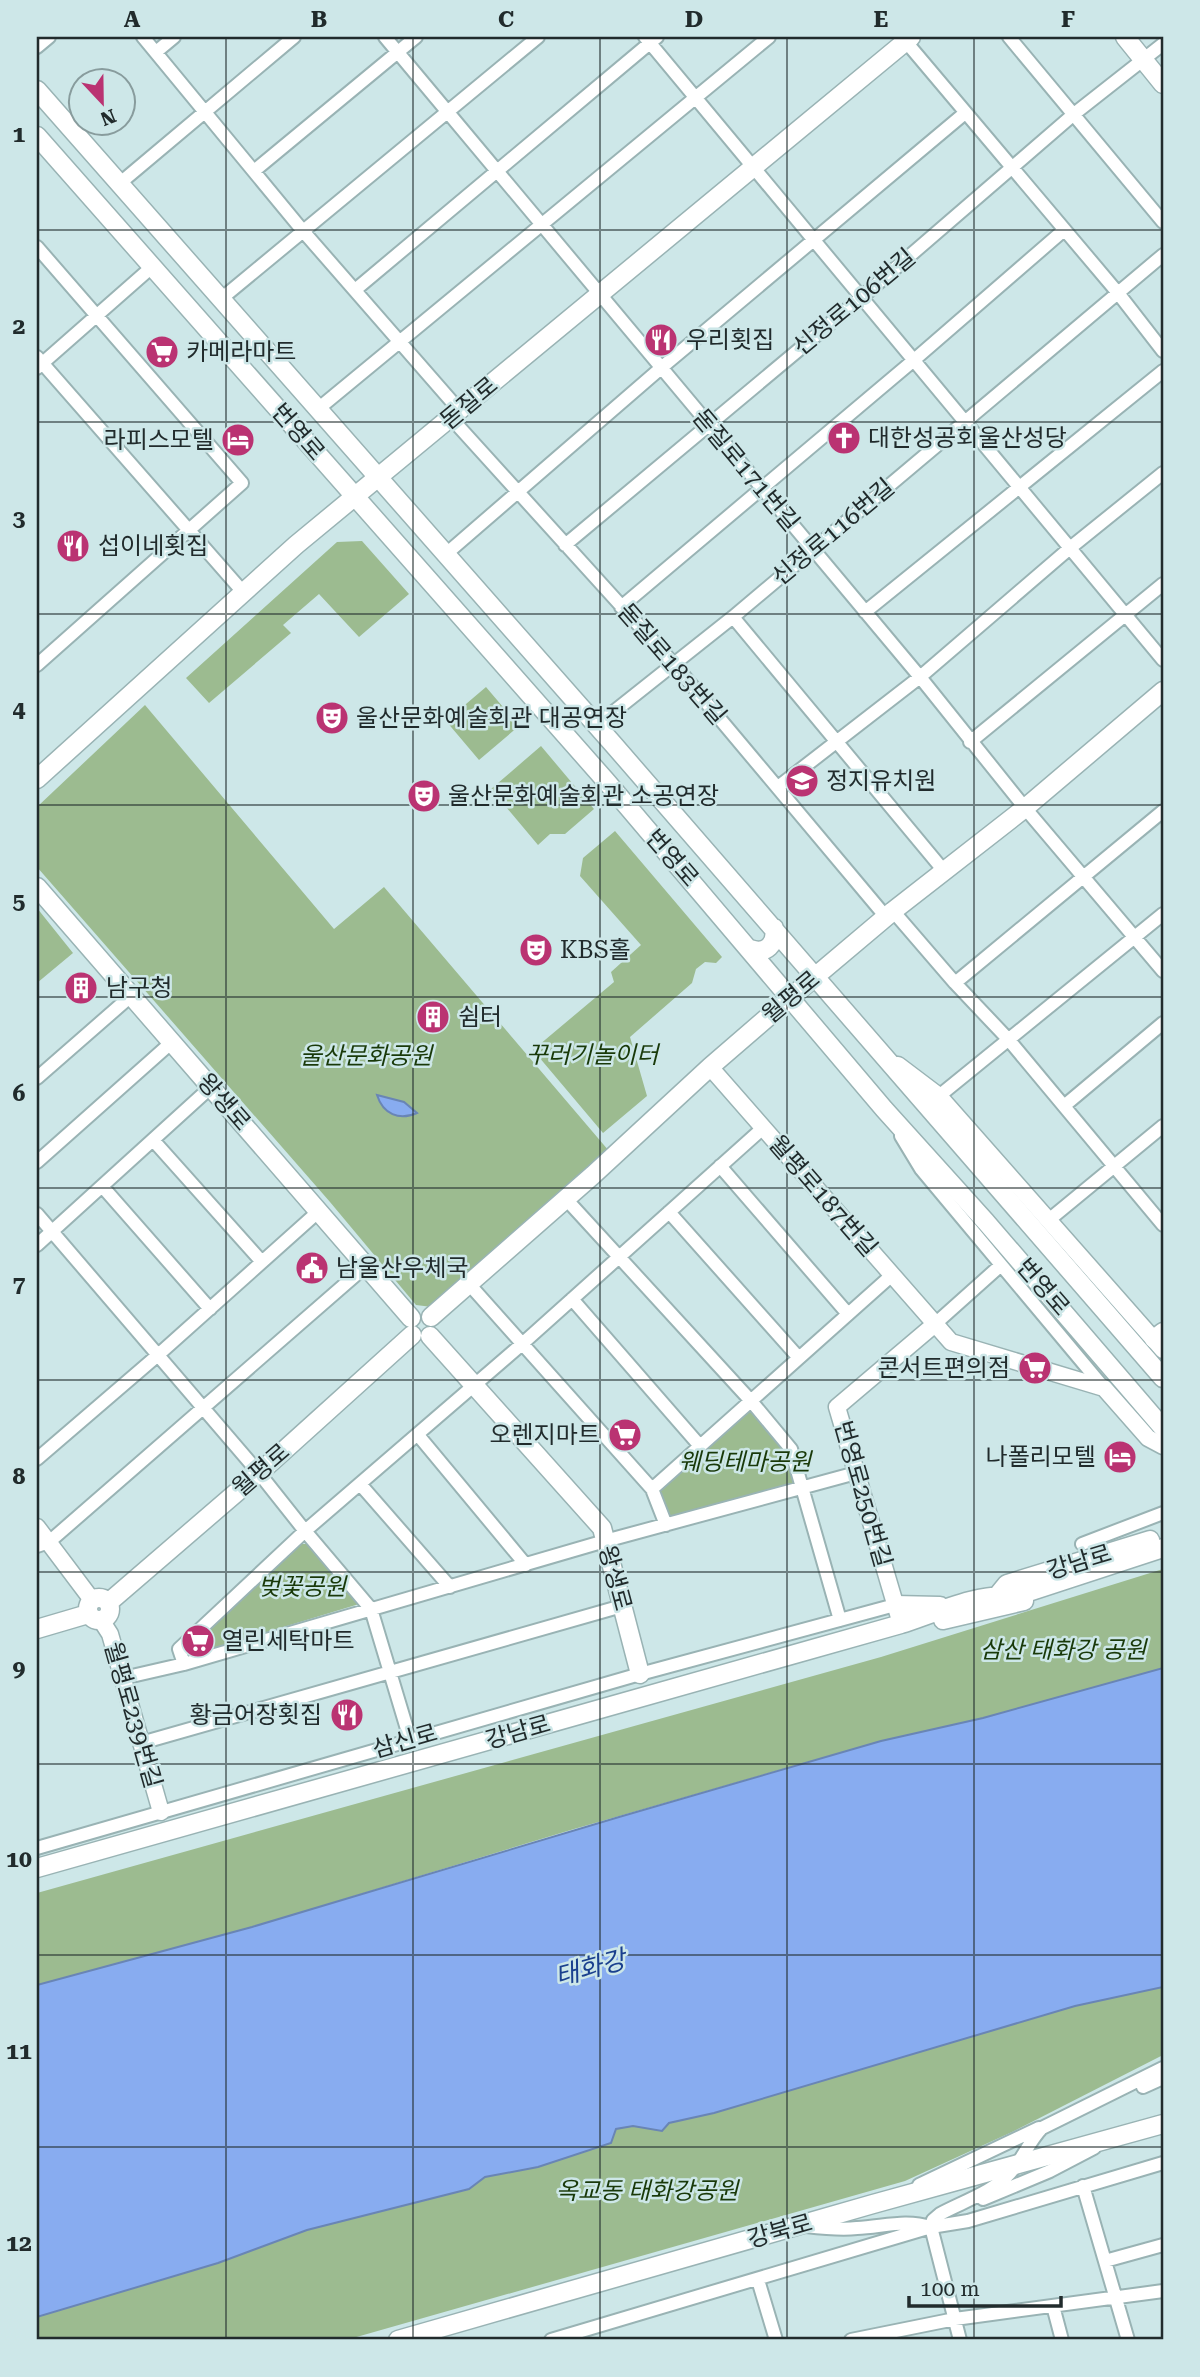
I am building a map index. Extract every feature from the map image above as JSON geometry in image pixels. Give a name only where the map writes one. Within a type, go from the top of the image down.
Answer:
[{"type":"main road","points":[[1125,37],[1163,84]]},
{"type":"main road","name":"돋질로","points":[[37,779],[296,545],[906,38]]},
{"type":"main road","name":"번영로","points":[[37,90],[597,725],[1163,1378]]},
{"type":"main road","name":"번영로","points":[[37,135],[406,552],[750,949],[884,1109],[1163,1427]]},
{"type":"main road","points":[[406,552],[404,543],[409,534],[421,531],[428,534]]},
{"type":"main road","name":"월평로","points":[[37,1629],[97,1609],[258,1473],[418,1330],[420,1313],[431,1317],[815,976],[1024,808],[1163,691]]},
{"type":"main road","name":"왕생로","points":[[37,887],[319,1211],[418,1330],[474,1386],[602,1528],[640,1674]]},
{"type":"main road","points":[[750,949],[756,951],[769,948],[774,942],[774,928]]},
{"type":"main road","name":"강남로","points":[[998,1595],[1007,1584],[1163,1535]]},
{"type":"main road","name":"강남로","points":[[37,1868],[901,1625],[968,1603],[998,1595],[1013,1597],[1163,1548]]},
{"type":"main road","points":[[901,1625],[958,1618],[1010,1606],[1163,1557]]},
{"type":"main road","points":[[895,1605],[919,1607],[968,1603]]},
{"type":"main road","points":[[1110,2138],[1163,2112]]},
{"type":"main road","name":"강북로","points":[[398,2340],[1163,2124]]},
{"type":"main road","points":[[1110,2138],[1163,2137]]},
{"type":"street","points":[[37,47],[49,37]]},
{"type":"street","name":"돋질로183번길","points":[[143,37],[303,231],[400,342],[518,492],[673,663],[890,914],[1008,1039],[1163,1225]]},
{"type":"street","points":[[156,52],[174,37]]},
{"type":"street","points":[[120,184],[294,37]]},
{"type":"street","name":"돋질로171번길","points":[[385,37],[920,677],[1024,808],[1163,971]]},
{"type":"street","points":[[254,171],[416,37]]},
{"type":"street","points":[[221,299],[538,37]]},
{"type":"street","points":[[318,409],[769,37]]},
{"type":"street","points":[[1009,37],[1163,222]]},
{"type":"street","points":[[906,38],[1163,351]]},
{"type":"street","points":[[355,290],[651,39],[696,97],[1163,660]]},
{"type":"street","name":"신정로106번길","points":[[565,545],[862,297],[1074,114],[1163,44]]},
{"type":"street","points":[[446,554],[661,368],[965,113]]},
{"type":"street","points":[[621,607],[1064,230]]},
{"type":"street","points":[[37,247],[242,483],[37,665]]},
{"type":"street","name":"신정로116번길","points":[[597,725],[733,617],[1163,255]]},
{"type":"street","points":[[153,266],[39,363],[243,592]]},
{"type":"street","points":[[866,612],[1163,371]]},
{"type":"street","points":[[778,787],[920,677],[1070,548],[1163,473]]},
{"type":"street","points":[[970,742],[1163,584]]},
{"type":"street","points":[[733,617],[944,871]]},
{"type":"street","points":[[954,984],[1163,811]]},
{"type":"street","points":[[939,1096],[1163,914]]},
{"type":"street","points":[[37,1078],[132,995]]},
{"type":"street","points":[[1064,1106],[1163,1023]]},
{"type":"street","points":[[37,1162],[172,1042]]},
{"type":"street","points":[[882,1053],[939,1096],[1160,1340]]},
{"type":"street","name":"월평로187번길","points":[[710,1067],[935,1324]]},
{"type":"street","points":[[37,1245],[211,1087]]},
{"type":"street","points":[[884,1109],[921,1169],[1163,1457]]},
{"type":"street","points":[[1050,1219],[1163,1126]]},
{"type":"street","points":[[184,1664],[179,1649],[305,1531],[522,1344],[763,1128]]},
{"type":"street","points":[[153,1140],[262,1262]]},
{"type":"street","points":[[720,1166],[848,1314]]},
{"type":"street","points":[[102,1186],[210,1309]]},
{"type":"street","points":[[566,1199],[751,1401],[791,1449],[840,1620]]},
{"type":"street","points":[[37,1459],[319,1211]]},
{"type":"street","points":[[670,1212],[799,1358]]},
{"type":"street","points":[[37,1214],[371,1609],[410,1739]]},
{"type":"street","name":"번영로250번길","points":[[901,1625],[837,1406],[1001,1265]]},
{"type":"street","points":[[43,1544],[366,1266]]},
{"type":"street","points":[[652,1489],[892,1275]]},
{"type":"street","points":[[469,1284],[652,1489],[666,1525]]},
{"type":"street","points":[[572,1299],[701,1446]]},
{"type":"street","points":[[935,1324],[951,1342],[1104,1388]]},
{"type":"street","points":[[418,1435],[526,1565]]},
{"type":"street","points":[[1148,1438],[1163,1446]]},
{"type":"street","points":[[123,1678],[184,1664],[605,1541],[856,1474]]},
{"type":"street","points":[[360,1484],[450,1587]]},
{"type":"street","points":[[1082,1544],[1163,1513]]},
{"type":"street","name":"월평로239번길","points":[[37,1528],[43,1544],[97,1609],[110,1634],[161,1812]]},
{"type":"street","name":"삼신로","points":[[37,1848],[410,1739],[895,1605]]},
{"type":"street","points":[[141,1742],[622,1606]]},
{"type":"street","points":[[873,2204],[1163,2068]]},
{"type":"street","points":[[965,2178],[994,2167],[1065,2125],[1163,2078]]},
{"type":"street","points":[[960,2340],[930,2227],[933,2220],[1001,2181],[1018,2163],[1042,2128],[1055,2120]]},
{"type":"street","points":[[801,2225],[838,2230],[905,2223],[919,2223],[930,2227],[978,2201],[1069,2162],[1110,2138]]},
{"type":"street","points":[[551,2340],[569,2338],[930,2227],[968,2221],[1163,2163]]},
{"type":"street","points":[[1083,2186],[1128,2340]]},
{"type":"street","points":[[1105,2261],[1163,2245]]},
{"type":"street","points":[[758,2280],[776,2340]]},
{"type":"street","points":[[857,2340],[955,2319],[1163,2291]]},
{"type":"street","points":[[1053,2306],[1062,2340]]},
{"type":"green space","points":[[362,541],[409,594],[359,637],[319,594],[283,625],[291,633],[209,703],[186,678],[337,542]]},
{"type":"green space","points":[[486,687],[519,726],[479,760],[446,721]]},
{"type":"green space","name":"울산문화공원","points":[[145,705],[334,929],[384,887],[609,1151],[432,1307],[416,1305],[330,1202],[37,867],[37,807]]},
{"type":"green space","points":[[541,746],[594,809],[565,834],[550,834],[538,845],[491,789]]},
{"type":"green space","name":"꾸러기놀이터","points":[[615,831],[722,957],[716,963],[705,962],[696,969],[692,983],[630,1037],[647,1096],[603,1133],[533,1050],[614,982],[611,972],[641,945],[580,876],[583,858]]},
{"type":"green space","points":[[37,908],[73,953],[37,983]]},
{"type":"green space","name":"웨딩테마공원","points":[[751,1401],[791,1449],[803,1488],[666,1525],[652,1489]]},
{"type":"green space","name":"벚꽃공원","points":[[300,1544],[308,1544],[359,1604],[198,1653],[194,1645]]},
{"type":"green space","name":"삼산 태화강 공원","points":[[1163,1569],[1163,1670],[1076,1697],[881,1741],[574,1829],[252,1927],[37,1985],[37,1893],[881,1657]]},
{"type":"green space","name":"옥교동 태화강공원","points":[[1163,1987],[1163,2055],[1012,2132],[905,2181],[346,2340],[37,2340],[37,2317],[218,2263],[307,2230],[469,2189],[485,2177],[538,2167],[610,2143],[615,2129],[633,2126],[662,2131],[669,2123],[714,2113],[1075,2006]]},
{"type":"water","points":[[377,1095],[404,1102],[417,1113],[404,1116],[392,1114],[383,1107]]},
{"type":"water","name":"태화강","points":[[1163,1668],[1163,1987],[1075,2006],[714,2113],[669,2123],[662,2131],[633,2126],[616,2129],[611,2143],[538,2167],[485,2177],[469,2189],[307,2230],[218,2263],[37,2317],[37,1985],[252,1927],[881,1741],[983,1718]]},
{"type":"place","name":"우리횟집","points":[[661,340]]},
{"type":"place","name":"카메라마트","points":[[162,352]]},
{"type":"place","name":"대한성공회울산성당","points":[[844,438]]},
{"type":"place","name":"라피스모텔","points":[[238,440]]},
{"type":"place","name":"섭이네횟집","points":[[73,546]]},
{"type":"place","name":"울산문화예술회관 대공연장","points":[[332,718]]},
{"type":"place","name":"정지유치원","points":[[802,781]]},
{"type":"place","name":"울산문화예술회관 소공연장","points":[[424,796]]},
{"type":"place","name":"KBS홀","points":[[536,950]]},
{"type":"place","name":"남구청","points":[[81,988]]},
{"type":"place","name":"쉼터","points":[[433,1017]]},
{"type":"place","name":"남울산우체국","points":[[312,1268]]},
{"type":"place","name":"콘서트편의점","points":[[1035,1368]]},
{"type":"place","name":"오렌지마트","points":[[625,1435]]},
{"type":"place","name":"나폴리모텔","points":[[1120,1457]]},
{"type":"place","name":"열린세탁마트","points":[[198,1641]]},
{"type":"place","name":"황금어장횟집","points":[[347,1715]]}]
